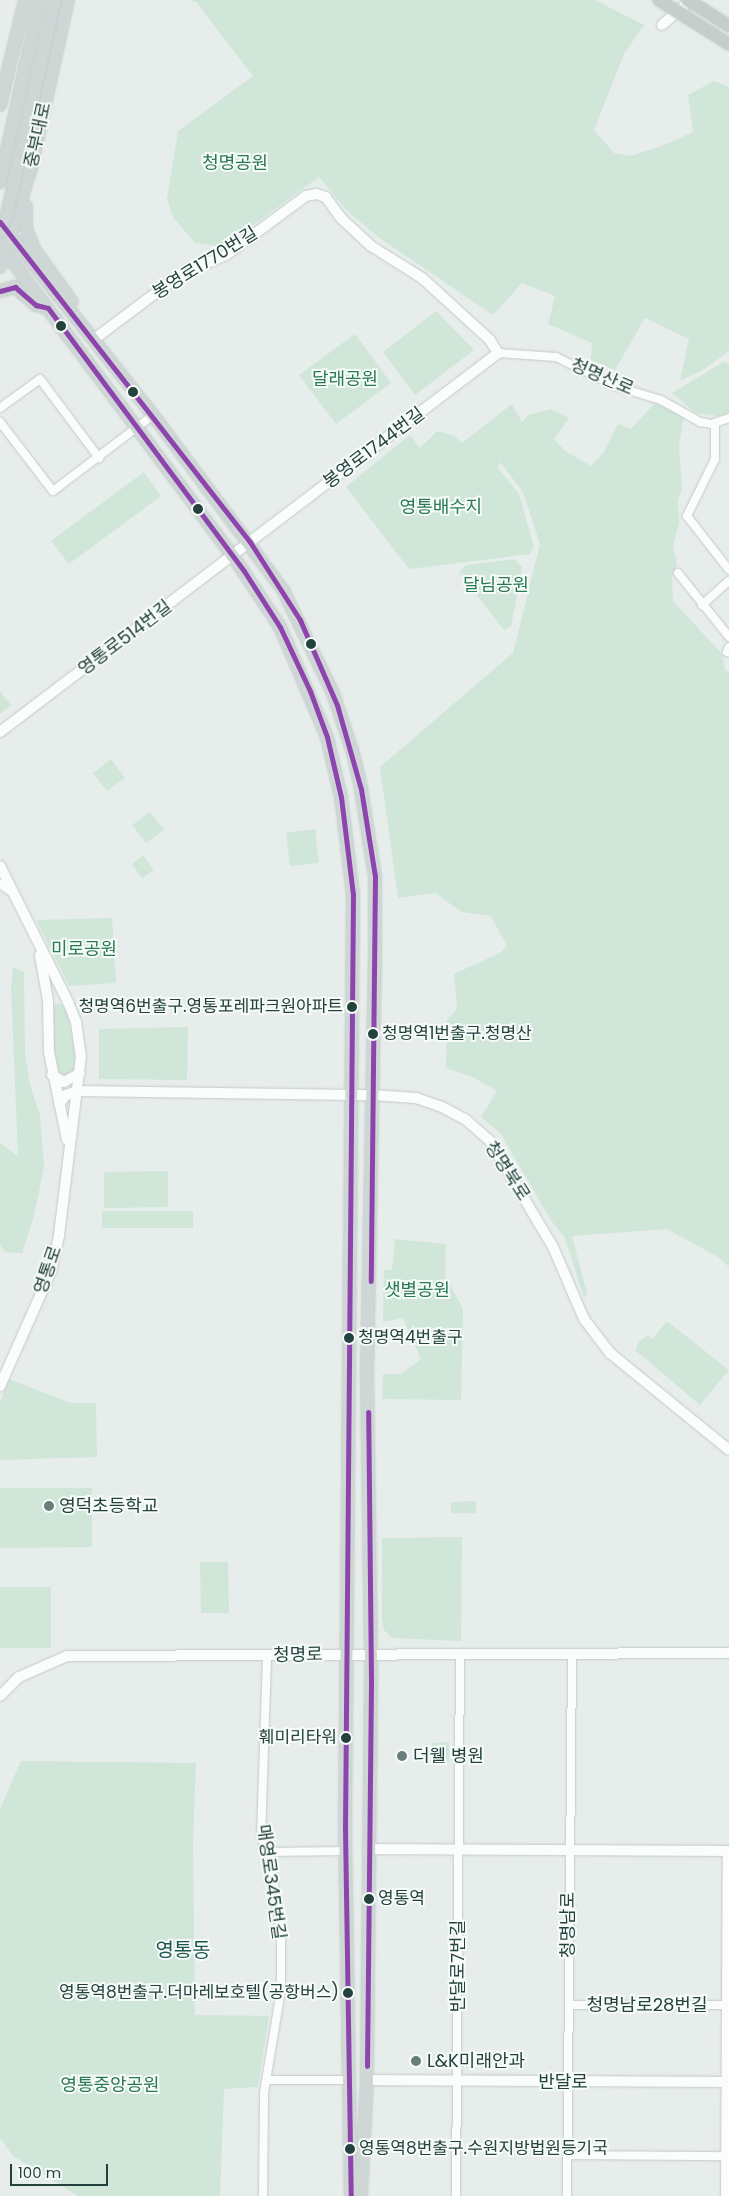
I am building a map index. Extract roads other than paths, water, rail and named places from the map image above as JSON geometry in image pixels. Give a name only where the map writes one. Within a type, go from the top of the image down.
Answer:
[{"type":"highway","points":[[659,0],[729,44]]},
{"type":"highway","points":[[690,0],[729,26]]},
{"type":"main road","points":[[0,105],[24,0]]},
{"type":"main road","points":[[0,182],[40,0]]},
{"type":"main road","points":[[0,231],[7,214],[55,0]]},
{"type":"main road","name":"중부대로","points":[[0,267],[3,249],[12,237],[31,168],[68,0]]},
{"type":"main road","points":[[31,168],[25,214],[26,229],[34,249],[73,304],[72,314]]},
{"type":"main road","points":[[0,222],[56,295],[154,415],[250,542],[283,590],[316,654],[340,712],[361,789],[375,876],[373,1096],[367,1375],[370,1654],[367,2080],[361,2196]]},
{"type":"main road","points":[[3,249],[233,556],[280,627],[293,653],[327,737],[336,770],[346,827],[353,895],[345,1851],[351,2196]]},
{"type":"main road","points":[[25,277],[31,273],[47,294],[56,295]]},
{"type":"main road","points":[[0,290],[15,286],[36,305],[48,308]]},
{"type":"street","points":[[662,24],[690,0]]},
{"type":"street","name":"봉영로1770번길","points":[[93,340],[180,274],[226,255],[306,196],[318,194],[326,197],[341,218],[372,246],[422,278],[490,340],[498,353]]},
{"type":"street","name":"청명산로","points":[[498,353],[556,357],[615,386],[661,400],[700,422],[715,423]]},
{"type":"street","name":"봉영로1744번길","points":[[250,542],[498,353]]},
{"type":"street","points":[[0,408],[40,379],[99,458]]},
{"type":"street","points":[[0,422],[53,491],[154,415]]},
{"type":"street","points":[[729,418],[715,423],[715,459],[687,516],[729,570]]},
{"type":"street","name":"영통로514번길","points":[[0,732],[250,542]]},
{"type":"street","points":[[678,574],[729,637]]},
{"type":"street","points":[[702,605],[729,580]]},
{"type":"street","name":"영통로","points":[[0,866],[68,1002],[79,1040],[80,1073],[68,1146],[59,1236],[51,1271],[0,1386]]},
{"type":"street","points":[[0,884],[15,895]]},
{"type":"street","name":"영통로","points":[[37,942],[48,1008],[52,1075],[68,1146]]},
{"type":"street","points":[[48,1008],[57,1000],[68,1002]]},
{"type":"street","points":[[52,1075],[64,1082],[80,1073]]},
{"type":"street","points":[[58,1104],[66,1095],[77,1091]]},
{"type":"street","name":"청명북로","points":[[77,1091],[352,1095],[416,1098],[442,1107],[465,1119],[490,1141],[553,1247],[584,1319],[610,1354],[729,1450]]},
{"type":"street","name":"청명로","points":[[0,1696],[19,1677],[67,1656],[122,1654],[267,1656],[729,1653]]},
{"type":"street","name":"반달로7번길","points":[[456,2196],[460,1654]]},
{"type":"street","name":"청명남로","points":[[567,2196],[572,1655]]},
{"type":"street","name":"매영로345번길","points":[[263,2196],[266,2080],[281,1990],[281,1931],[268,1852],[262,1838],[267,1656]]},
{"type":"street","points":[[368,1849],[728,1851],[727,2156],[725,2196]]},
{"type":"street","points":[[268,1852],[345,1851]]},
{"type":"street","name":"청명남로28번길","points":[[569,2005],[726,2006]]},
{"type":"street","points":[[266,2080],[348,2080]]},
{"type":"street","name":"반달로","points":[[367,2080],[727,2082]]},
{"type":"street","points":[[567,2155],[727,2156]]},
{"type":"place","name":"청명역6번출구.영통포레파크원아파트","points":[[352,1007]]},
{"type":"place","name":"청명역1번출구.청명산","points":[[373,1034]]},
{"type":"place","name":"청명역4번출구","points":[[349,1338]]},
{"type":"place","name":"영덕초등학교","points":[[49,1506]]},
{"type":"place","name":"훼미리타워","points":[[346,1738]]},
{"type":"place","name":"더웰 병원","points":[[402,1756]]},
{"type":"place","name":"영통역","points":[[369,1899]]},
{"type":"place","name":"영통역8번출구.더마레보호텔(공항버스)","points":[[348,1993]]},
{"type":"place","name":"L&K미래안과","points":[[416,2061]]},
{"type":"place","name":"영통역8번출구.수원지방법원등기국","points":[[350,2149]]},
{"type":"district","name":"영통동","points":[[183,1950]]},
{"type":"park label","name":"청명공원","points":[[235,163]]},
{"type":"park label","name":"달래공원","points":[[345,379]]},
{"type":"park label","name":"영통배수지","points":[[441,507]]},
{"type":"park label","name":"달님공원","points":[[496,585]]},
{"type":"park label","name":"미로공원","points":[[84,949]]},
{"type":"park label","name":"샛별공원","points":[[417,1290]]},
{"type":"park label","name":"영통중앙공원","points":[[110,2085]]}]
